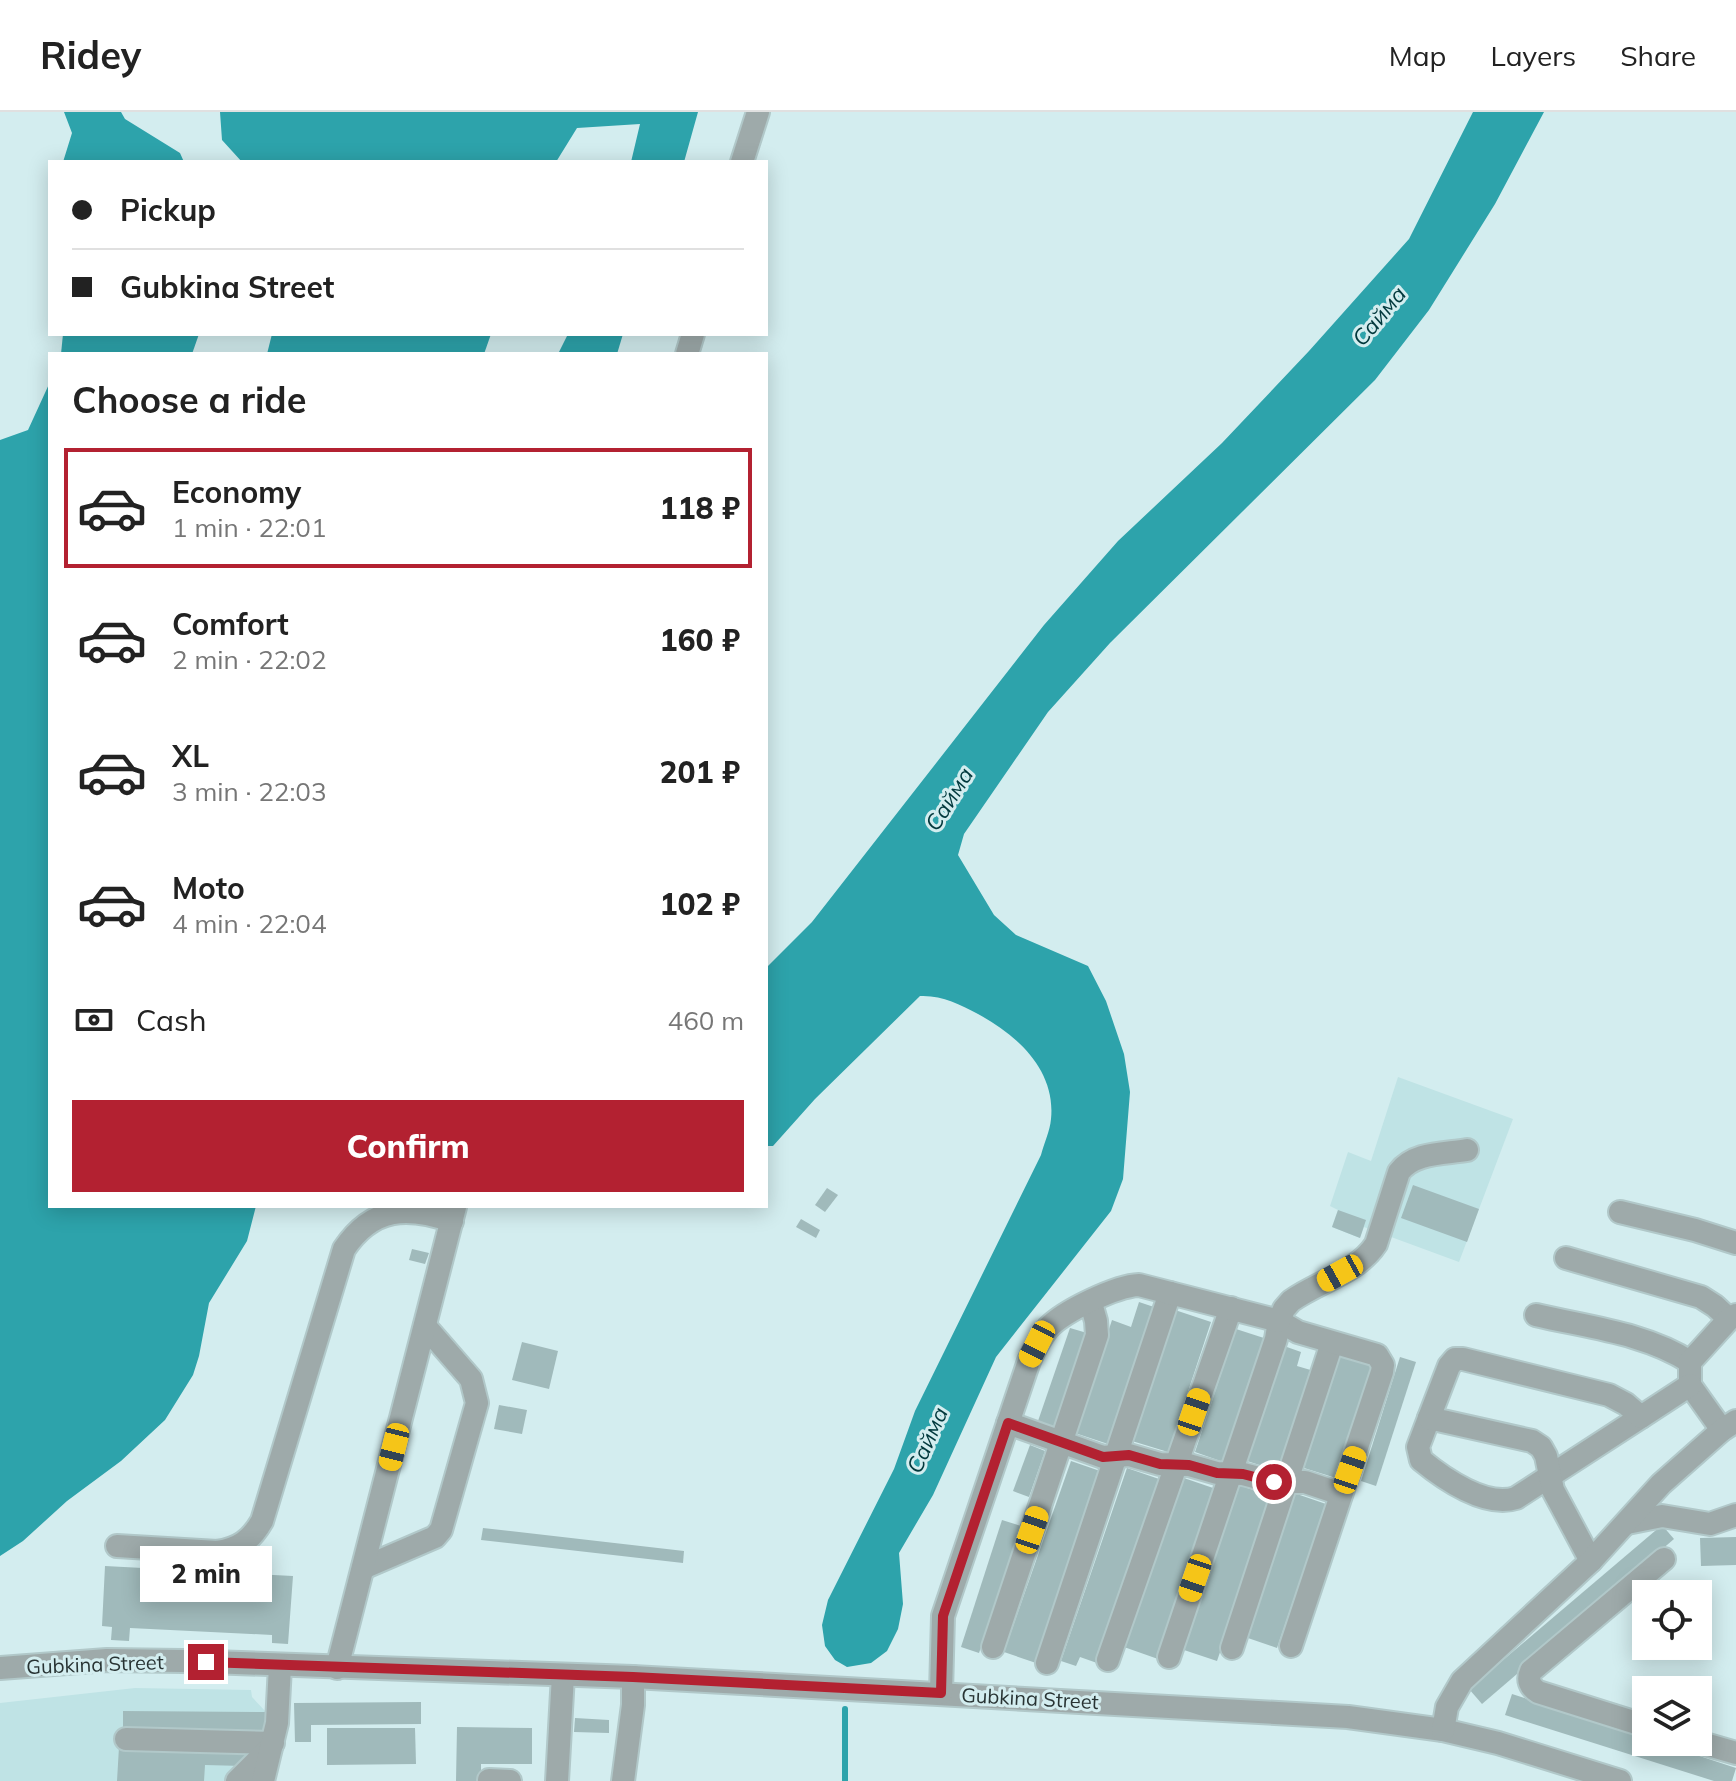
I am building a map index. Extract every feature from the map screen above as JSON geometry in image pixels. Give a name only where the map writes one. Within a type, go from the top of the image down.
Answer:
[{"type":"street","points":[[743,160],[758,112]]},
{"type":"street","points":[[1169,1657],[1284,1309],[1291,1301],[1361,1262],[1371,1252],[1399,1172],[1406,1163],[1415,1158],[1467,1150]]},
{"type":"street","points":[[117,1546],[217,1552],[245,1544],[262,1521],[344,1249],[362,1228],[390,1213],[416,1210],[454,1213],[337,1668]]},
{"type":"street","points":[[1620,1212],[1736,1243]]},
{"type":"street","points":[[1443,1730],[1447,1707],[1462,1681],[1591,1561],[1661,1484],[1729,1426],[1690,1385],[1690,1362],[1732,1317],[1701,1297],[1566,1258]]},
{"type":"street","points":[[941,1693],[943,1616],[1029,1361],[1046,1330],[1057,1320],[1127,1286],[1139,1285],[1279,1321],[1298,1332],[1377,1355],[1383,1365],[1291,1646]]},
{"type":"street","points":[[1047,1663],[1170,1293]]},
{"type":"street","points":[[993,1647],[1097,1335],[1091,1303]]},
{"type":"street","points":[[1108,1660],[1231,1308]]},
{"type":"street","points":[[1536,1315],[1651,1343],[1690,1362]]},
{"type":"street","points":[[363,1568],[435,1537],[441,1530],[477,1403],[471,1379],[425,1326]]},
{"type":"street","points":[[1232,1648],[1332,1343]]},
{"type":"street","points":[[1641,1417],[1609,1395],[1455,1359],[1449,1366],[1418,1447],[1421,1460],[1476,1494],[1487,1499],[1507,1501],[1516,1498],[1549,1476],[1641,1417],[1690,1385]]},
{"type":"street","points":[[1429,1418],[1532,1441],[1541,1447],[1546,1456],[1549,1476],[1570,1524],[1591,1561]]},
{"type":"street","points":[[1008,1423],[1103,1457],[1129,1455],[1160,1464],[1305,1482],[1341,1494]]},
{"type":"street","points":[[1627,1523],[1662,1516],[1710,1524],[1736,1515]]},
{"type":"street","points":[[1632,1722],[1538,1692],[1531,1685],[1529,1676],[1531,1671],[1664,1559]]},
{"type":"street","name":"Gubkina Street","points":[[0,1668],[107,1660],[633,1677],[1348,1717],[1443,1730],[1498,1743],[1620,1781]]},
{"type":"street","points":[[262,1779],[277,1723],[280,1666]]},
{"type":"street","points":[[557,1781],[563,1675]]},
{"type":"street","points":[[623,1781],[633,1705],[633,1677]]},
{"type":"street","points":[[126,1739],[273,1743]]},
{"type":"street","points":[[237,1781],[256,1765],[273,1743]]},
{"type":"street","points":[[1712,1746],[1736,1753]]},
{"type":"street","points":[[489,1780],[510,1781]]},
{"type":"shaded area","points":[[1398,1077],[1513,1119],[1459,1262],[1364,1227],[1360,1238],[1332,1227],[1338,1210],[1330,1206],[1348,1152],[1371,1161]]},
{"type":"shaded area","points":[[135,1688],[251,1690],[252,1697],[266,1712],[266,1732],[246,1781],[0,1781],[0,1703]]},
{"type":"water","points":[[64,112],[121,112],[125,119],[180,153],[183,160],[64,160],[72,133]]},
{"type":"water","points":[[220,112],[698,112],[685,160],[631,160],[640,124],[577,128],[557,160],[240,160],[222,140]]},
{"type":"water","points":[[1473,112],[1544,112],[1495,204],[1429,310],[1375,380],[1110,643],[1048,712],[964,834],[958,855],[994,915],[1016,935],[1088,966],[1106,1001],[1124,1054],[1130,1092],[1123,1179],[1111,1211],[996,1357],[933,1495],[899,1553],[903,1604],[898,1629],[887,1651],[871,1663],[847,1667],[835,1660],[825,1646],[822,1625],[828,1600],[894,1469],[915,1411],[1041,1155],[1050,1124],[1051,1101],[1040,1070],[1007,1032],[957,1004],[936,997],[920,996],[815,1099],[773,1146],[768,1146],[768,966],[812,922],[1044,625],[1118,541],[1222,443],[1409,239]]},
{"type":"water","points":[[63,336],[198,336],[193,352],[61,352]]},
{"type":"water","points":[[272,336],[490,336],[485,352],[268,352]]},
{"type":"water","points":[[567,336],[622,336],[618,352],[559,352]]},
{"type":"water","points":[[48,386],[48,1208],[255,1208],[247,1241],[209,1303],[193,1375],[165,1420],[121,1461],[67,1501],[23,1541],[0,1556],[0,440],[28,430]]},
{"type":"building","points":[[1413,1185],[1479,1209],[1467,1242],[1401,1218]]},
{"type":"building","points":[[827,1188],[838,1195],[825,1212],[815,1205]]},
{"type":"building","points":[[1338,1210],[1366,1220],[1360,1238],[1332,1227]]},
{"type":"building","points":[[801,1219],[820,1230],[816,1238],[796,1227]]},
{"type":"building","points":[[412,1249],[429,1253],[425,1264],[409,1260]]},
{"type":"building","points":[[1139,1302],[1154,1307],[1108,1444],[1075,1433],[1112,1320],[1131,1327]]},
{"type":"building","points":[[1175,1310],[1211,1322],[1168,1452],[1132,1441]]},
{"type":"building","points":[[1070,1328],[1087,1333],[1055,1427],[1038,1421]]},
{"type":"building","points":[[1236,1329],[1267,1339],[1226,1463],[1195,1452]]},
{"type":"building","points":[[522,1342],[558,1351],[549,1389],[512,1380]]},
{"type":"building","points":[[1284,1346],[1301,1352],[1297,1366],[1314,1371],[1281,1472],[1247,1461]]},
{"type":"building","points":[[1340,1356],[1372,1366],[1336,1478],[1304,1468]]},
{"type":"building","points":[[1400,1357],[1416,1362],[1376,1486],[1361,1481]]},
{"type":"building","points":[[499,1405],[527,1410],[522,1434],[494,1429]]},
{"type":"building","points":[[1030,1445],[1045,1451],[1029,1497],[1013,1491]]},
{"type":"building","points":[[1071,1461],[1103,1472],[1036,1663],[1004,1652]]},
{"type":"building","points":[[1127,1468],[1159,1479],[1097,1663],[1080,1657],[1076,1666],[1061,1661]]},
{"type":"building","points":[[1181,1477],[1216,1489],[1158,1659],[1124,1647]]},
{"type":"building","points":[[1236,1484],[1273,1497],[1217,1661],[1181,1649]]},
{"type":"building","points":[[1294,1493],[1326,1504],[1277,1648],[1245,1637]]},
{"type":"building","points":[[1002,1520],[1021,1526],[979,1653],[961,1647]]},
{"type":"building","points":[[1662,1525],[1674,1539],[1482,1704],[1469,1689]]},
{"type":"building","points":[[483,1528],[684,1551],[683,1563],[481,1540]]},
{"type":"building","points":[[1736,1537],[1736,1565],[1701,1566],[1700,1538]]},
{"type":"building","points":[[105,1566],[293,1576],[288,1644],[272,1643],[272,1635],[130,1628],[129,1641],[111,1640],[112,1627],[102,1626]]},
{"type":"building","points":[[1512,1694],[1632,1733],[1632,1755],[1505,1715]]},
{"type":"building","points":[[421,1702],[421,1724],[311,1725],[311,1742],[295,1742],[294,1703]]},
{"type":"building","points":[[123,1711],[266,1712],[266,1732],[123,1731]]},
{"type":"building","points":[[575,1718],[609,1720],[609,1733],[574,1732]]},
{"type":"building","points":[[457,1727],[532,1728],[532,1764],[481,1764],[481,1781],[456,1781]]},
{"type":"building","points":[[327,1728],[415,1728],[416,1764],[327,1765]]},
{"type":"building","points":[[119,1747],[252,1751],[243,1766],[205,1765],[204,1781],[117,1781]]},
{"type":"building","points":[[1635,1756],[1700,1756],[1736,1768],[1732,1781],[1714,1781]]},
{"type":"waterway","name":"Сайма","points":[[845,1709],[845,1781]]},
{"type":"route","points":[[206,1662],[633,1677],[941,1693],[943,1616],[1008,1423],[1103,1457],[1129,1455],[1160,1464],[1189,1465],[1274,1482]]}]
